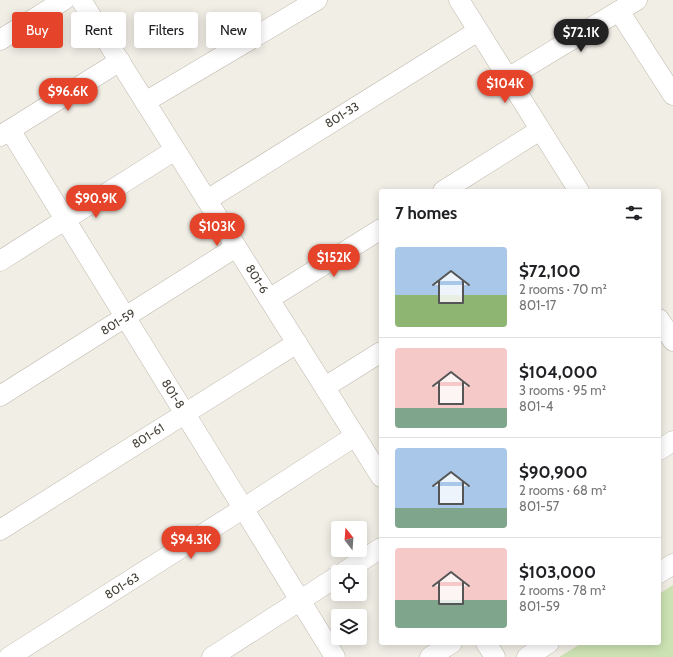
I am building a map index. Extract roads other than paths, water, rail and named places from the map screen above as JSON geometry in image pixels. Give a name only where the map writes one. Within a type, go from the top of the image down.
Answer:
[{"type":"street","points":[[0,40],[64,0]]},
{"type":"street","name":"801-6","points":[[81,0],[379,474]]},
{"type":"street","points":[[145,102],[316,0]]},
{"type":"street","points":[[459,0],[578,189]]},
{"type":"street","points":[[508,78],[637,0]]},
{"type":"street","points":[[619,11],[673,95]]},
{"type":"street","name":"801-33","points":[[206,200],[478,31]]},
{"type":"street","points":[[5,133],[120,61]]},
{"type":"street","points":[[446,189],[540,130]]},
{"type":"street","name":"801-8","points":[[5,133],[66,220],[335,657]]},
{"type":"street","points":[[0,261],[175,150]]},
{"type":"street","points":[[269,299],[379,231]]},
{"type":"street","name":"801-59","points":[[0,396],[236,247]]},
{"type":"street","points":[[661,322],[673,341]]},
{"type":"street","name":"801-61","points":[[0,530],[297,342]]},
{"type":"street","points":[[324,387],[379,353]]},
{"type":"street","name":"801-63","points":[[9,657],[355,436]]},
{"type":"street","points":[[661,449],[673,441]]},
{"type":"street","points":[[355,565],[379,549]]},
{"type":"street","points":[[661,572],[673,564]]},
{"type":"street","points":[[212,657],[331,580]]},
{"type":"street","points":[[430,657],[449,645]]},
{"type":"street","points":[[487,645],[495,657]]},
{"type":"street","points":[[527,657],[546,645]]}]
